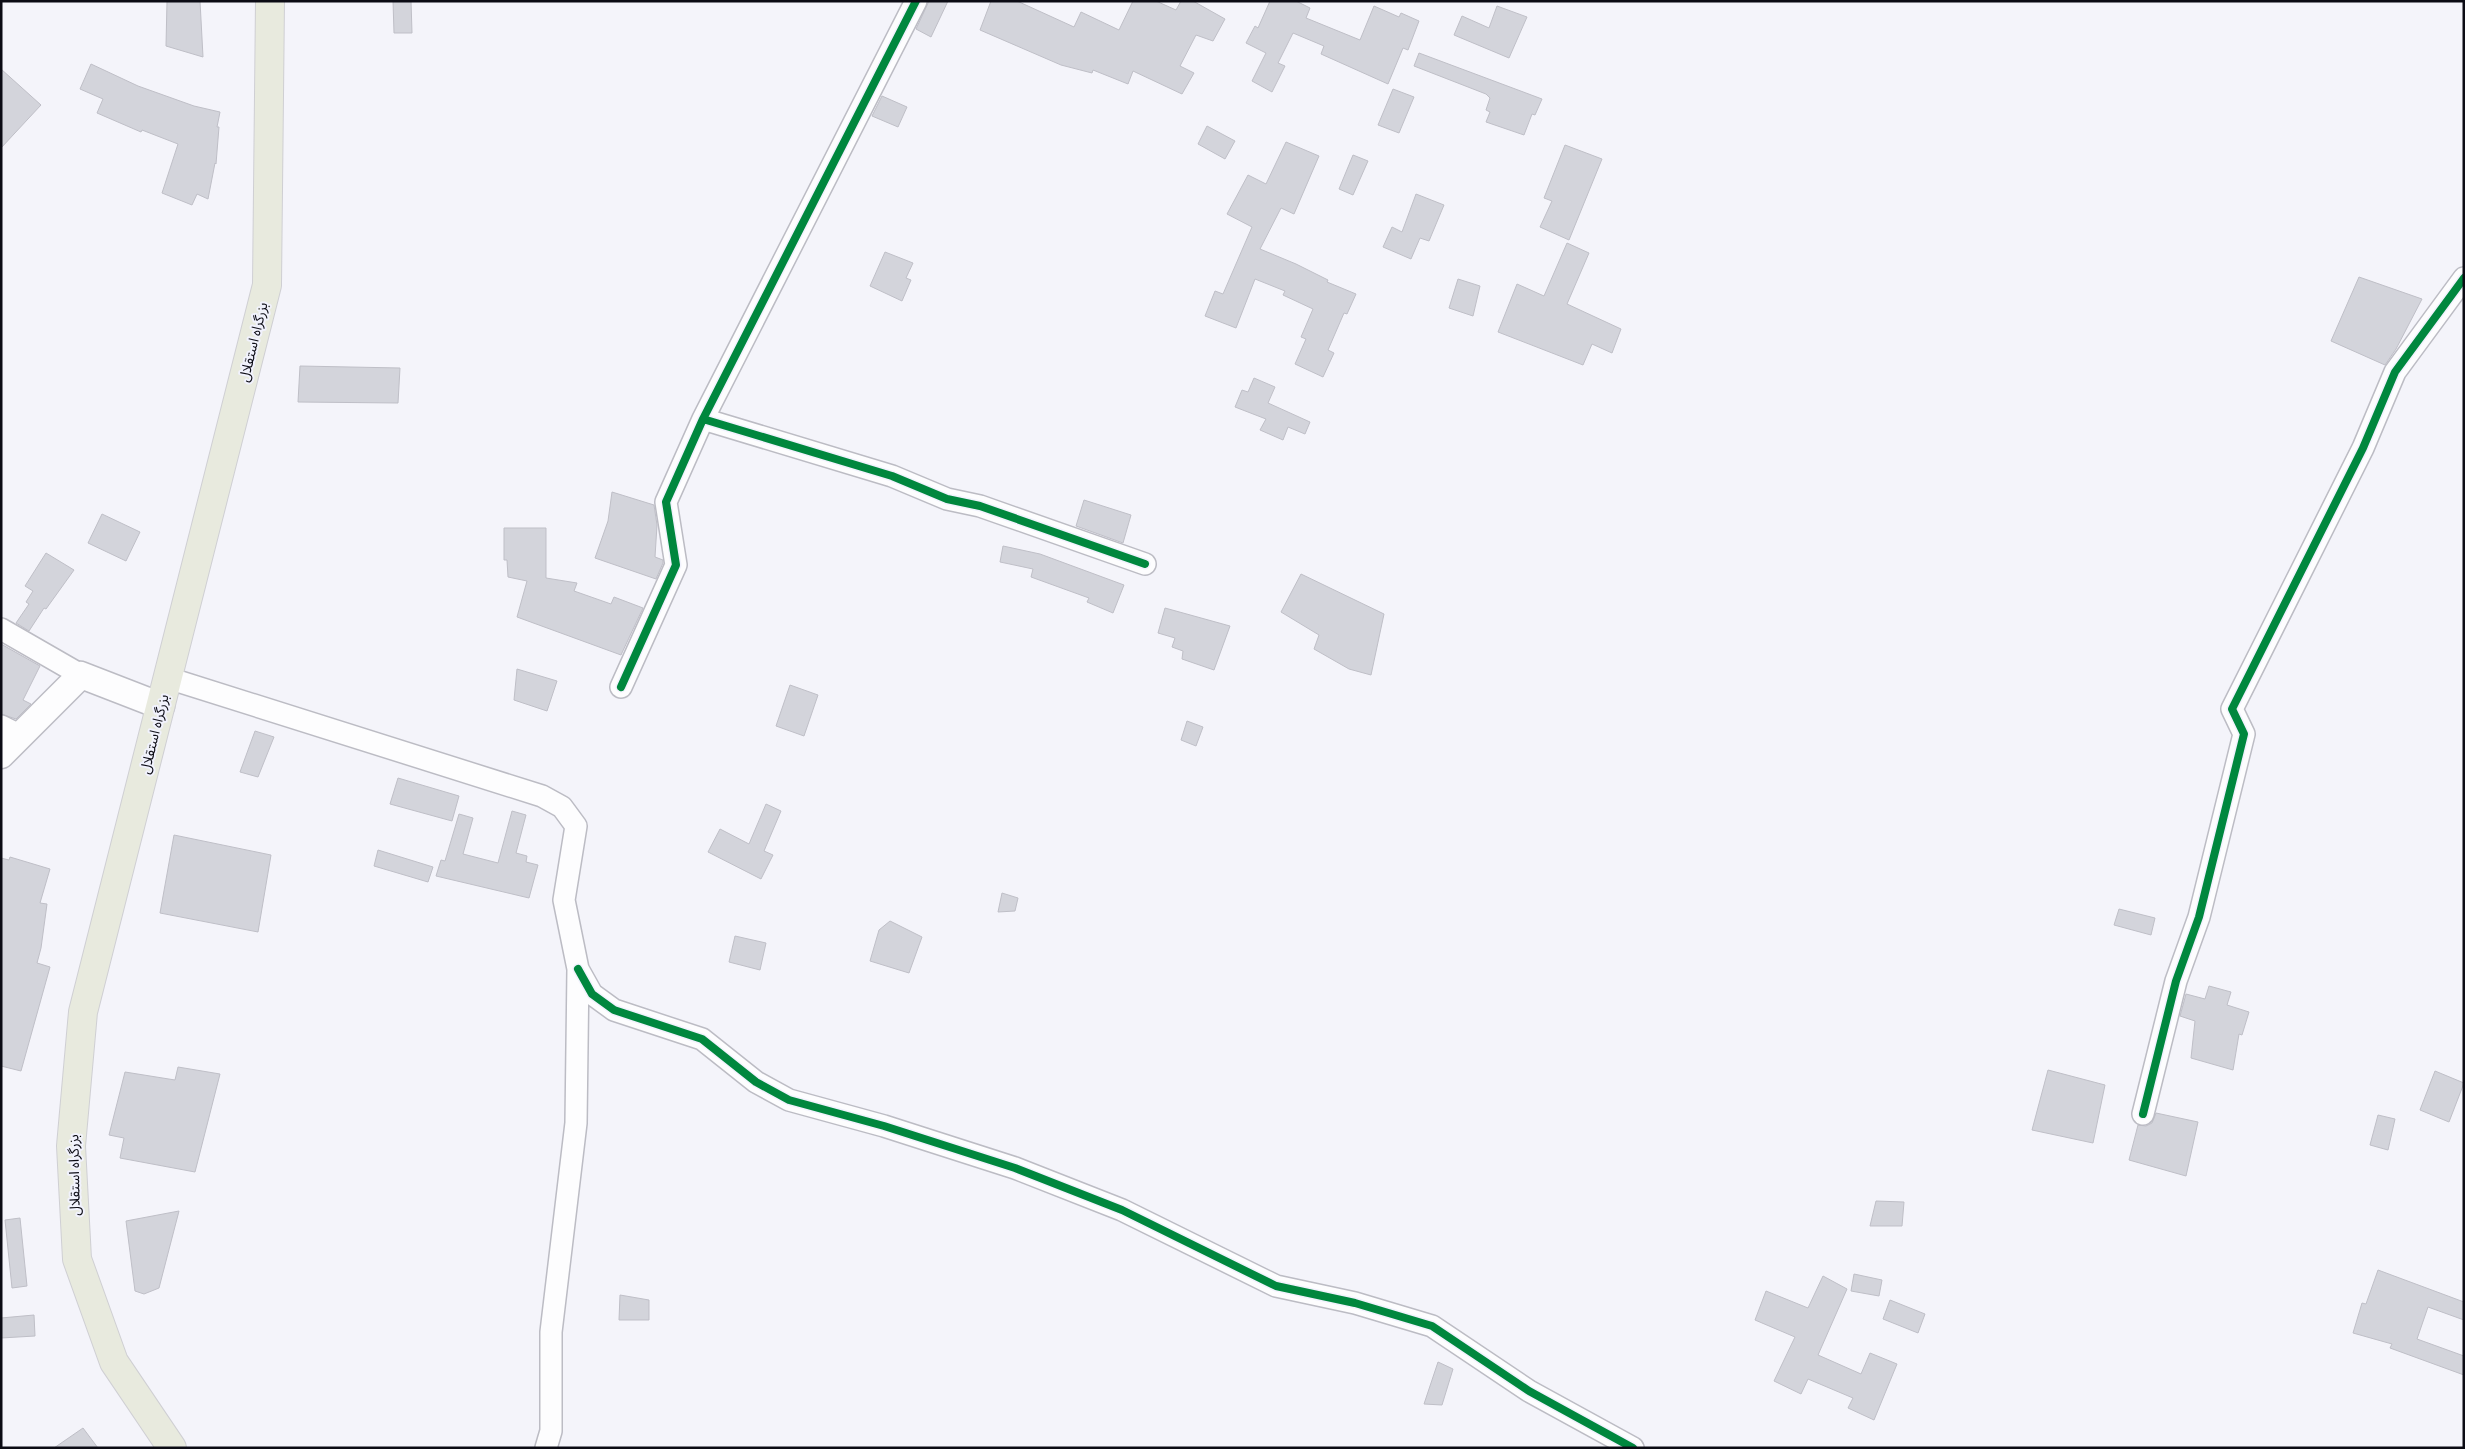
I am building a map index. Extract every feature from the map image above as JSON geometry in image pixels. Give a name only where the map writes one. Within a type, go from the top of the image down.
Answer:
[{"type":"highway","name":"بزرگراه استقلال","points":[[172,1448],[114,1362],[77,1259],[71,1146],[83,1012],[267,285],[270,1]]},
{"type":"street","points":[[621,687],[676,565],[666,502],[703,419],[916,1]]},
{"type":"street","points":[[2143,1114],[2176,981],[2199,917],[2244,734],[2232,709],[2363,448],[2395,372],[2464,278]]},
{"type":"street","points":[[703,419],[892,476],[947,499],[980,506],[1145,564]]},
{"type":"street","points":[[1,629],[81,675],[161,706]]},
{"type":"street","points":[[1,755],[11,731],[81,675]]},
{"type":"street","points":[[168,678],[542,796],[562,807],[576,826],[564,900],[578,969],[576,1123],[551,1332],[551,1431],[546,1448]]},
{"type":"street","points":[[578,969],[592,994],[614,1010],[702,1039],[756,1082],[789,1100],[884,1126],[1015,1168],[1122,1210],[1276,1286],[1355,1303],[1432,1326],[1529,1391],[1633,1448]]},
{"type":"building","points":[[167,1],[200,1],[203,57],[166,46]]},
{"type":"building","points":[[393,1],[411,1],[412,33],[394,33]]},
{"type":"building","points":[[929,1],[948,1],[931,37],[916,29]]},
{"type":"building","points":[[991,1],[1017,1],[1074,27],[1081,12],[1119,30],[1133,1],[1156,1],[1176,10],[1181,1],[1193,1],[1225,19],[1213,41],[1196,35],[1180,66],[1194,73],[1182,94],[1133,71],[1128,84],[1093,70],[1092,73],[1061,65],[980,30]]},
{"type":"building","points":[[1270,1],[1296,1],[1310,8],[1306,18],[1360,40],[1374,6],[1399,17],[1401,13],[1419,21],[1408,50],[1403,48],[1388,84],[1321,54],[1324,46],[1293,33],[1278,63],[1285,66],[1272,92],[1252,81],[1266,53],[1246,43],[1255,26],[1258,28]]},
{"type":"building","points":[[1497,6],[1527,17],[1509,58],[1454,35],[1462,16],[1489,28]]},
{"type":"building","points":[[1419,53],[1542,99],[1535,115],[1532,114],[1524,135],[1486,122],[1490,112],[1486,110],[1490,98],[1486,94],[1414,66]]},
{"type":"building","points":[[91,64],[138,86],[194,106],[220,112],[217,127],[219,127],[216,164],[208,199],[197,194],[192,205],[162,193],[178,144],[142,130],[141,132],[97,113],[103,99],[80,89]]},
{"type":"building","points":[[1,69],[41,105],[1,148]]},
{"type":"building","points":[[1393,89],[1414,97],[1399,133],[1378,125]]},
{"type":"building","points":[[882,96],[907,107],[898,127],[872,116]]},
{"type":"building","points":[[1207,126],[1235,141],[1225,159],[1198,144]]},
{"type":"building","points":[[1286,142],[1319,156],[1294,214],[1281,208],[1260,249],[1296,264],[1328,280],[1327,282],[1356,294],[1347,314],[1344,313],[1328,350],[1334,353],[1323,377],[1295,364],[1306,339],[1301,337],[1313,309],[1283,295],[1285,291],[1255,279],[1236,328],[1205,316],[1215,291],[1223,294],[1252,227],[1227,214],[1248,175],[1266,184]]},
{"type":"building","points":[[1565,145],[1602,159],[1569,240],[1540,227],[1552,201],[1544,198]]},
{"type":"building","points":[[1353,155],[1368,161],[1353,195],[1339,189]]},
{"type":"building","points":[[1416,194],[1444,205],[1429,241],[1420,238],[1411,259],[1383,247],[1392,227],[1402,232]]},
{"type":"building","points":[[1567,243],[1589,253],[1567,304],[1621,329],[1612,353],[1592,344],[1583,365],[1498,332],[1517,284],[1544,296]]},
{"type":"building","points":[[885,252],[913,263],[906,278],[911,280],[902,301],[870,286]]},
{"type":"building","points":[[2359,277],[2422,299],[2396,349],[2385,365],[2331,341]]},
{"type":"building","points":[[1458,279],[1480,286],[1473,316],[1449,308]]},
{"type":"building","points":[[300,366],[400,368],[398,403],[298,402]]},
{"type":"building","points":[[1254,378],[1275,387],[1268,403],[1310,422],[1305,434],[1288,427],[1283,440],[1260,430],[1266,419],[1235,407],[1242,390],[1248,392]]},
{"type":"building","points":[[612,492],[654,505],[657,525],[655,557],[663,560],[656,579],[595,558],[608,521]]},
{"type":"building","points":[[1084,500],[1131,515],[1123,543],[1076,526]]},
{"type":"building","points":[[102,514],[140,532],[126,561],[88,543]]},
{"type":"building","points":[[504,528],[546,528],[546,578],[577,583],[574,591],[611,604],[614,597],[643,608],[621,655],[517,617],[527,581],[508,577],[507,560],[504,560]]},
{"type":"building","points":[[1003,546],[1040,554],[1124,585],[1113,613],[1087,602],[1089,598],[1031,577],[1033,569],[1000,562]]},
{"type":"building","points":[[46,553],[74,570],[46,609],[44,608],[29,631],[16,623],[29,604],[26,602],[33,591],[25,586]]},
{"type":"building","points":[[1301,574],[1384,614],[1371,675],[1349,669],[1314,649],[1319,635],[1281,612]]},
{"type":"building","points":[[1165,608],[1230,626],[1214,670],[1182,659],[1183,651],[1172,647],[1175,638],[1158,633]]},
{"type":"building","points":[[1,644],[40,666],[23,700],[31,704],[16,719],[1,714]]},
{"type":"building","points":[[517,669],[557,681],[547,711],[514,700]]},
{"type":"building","points":[[790,685],[818,695],[804,736],[776,726]]},
{"type":"building","points":[[1187,721],[1203,727],[1196,746],[1181,740]]},
{"type":"building","points":[[255,731],[274,737],[258,777],[240,772]]},
{"type":"building","points":[[398,778],[459,796],[452,821],[390,804]]},
{"type":"building","points":[[766,804],[781,811],[764,851],[773,855],[761,879],[708,852],[720,829],[749,844]]},
{"type":"building","points":[[512,811],[526,815],[516,853],[527,856],[526,862],[538,865],[529,898],[436,876],[441,860],[445,861],[459,814],[473,818],[463,854],[498,863]]},
{"type":"building","points":[[174,835],[271,855],[258,932],[160,913]]},
{"type":"building","points":[[378,850],[433,867],[428,882],[374,866]]},
{"type":"building","points":[[10,857],[50,869],[40,903],[47,904],[37,963],[50,967],[21,1071],[1,1066],[1,858],[9,860]]},
{"type":"building","points":[[1002,893],[1018,898],[1015,911],[998,912]]},
{"type":"building","points":[[2119,909],[2155,918],[2151,935],[2114,925]]},
{"type":"building","points":[[890,921],[922,937],[909,973],[870,961],[879,930]]},
{"type":"building","points":[[735,936],[766,943],[760,970],[729,962]]},
{"type":"building","points":[[2209,986],[2231,992],[2227,1005],[2249,1012],[2242,1035],[2239,1034],[2233,1070],[2191,1058],[2195,1021],[2180,1016],[2186,994],[2205,999]]},
{"type":"building","points":[[178,1067],[220,1074],[195,1172],[120,1158],[124,1138],[109,1135],[125,1072],[175,1080]]},
{"type":"building","points":[[2048,1070],[2105,1085],[2093,1143],[2032,1130]]},
{"type":"building","points":[[2435,1071],[2464,1083],[2449,1122],[2420,1110]]},
{"type":"building","points":[[2156,1113],[2198,1122],[2186,1176],[2129,1160],[2138,1125],[2146,1126],[2152,1123]]},
{"type":"building","points":[[2378,1115],[2395,1119],[2388,1150],[2370,1145]]},
{"type":"building","points":[[1876,1201],[1904,1202],[1902,1226],[1870,1226]]},
{"type":"building","points":[[179,1211],[159,1288],[144,1294],[135,1291],[126,1221]]},
{"type":"building","points":[[20,1218],[27,1286],[12,1288],[5,1220]]},
{"type":"building","points":[[2378,1270],[2464,1302],[2464,1320],[2428,1307],[2417,1339],[2464,1356],[2464,1375],[2390,1348],[2392,1344],[2353,1333],[2362,1303],[2366,1304]]},
{"type":"building","points":[[1854,1274],[1882,1280],[1879,1296],[1851,1291]]},
{"type":"building","points":[[1823,1276],[1847,1289],[1818,1355],[1861,1374],[1870,1353],[1897,1364],[1874,1420],[1848,1408],[1853,1398],[1808,1379],[1801,1394],[1774,1381],[1795,1337],[1755,1320],[1766,1291],[1808,1308]]},
{"type":"building","points":[[620,1295],[649,1300],[649,1320],[619,1320]]},
{"type":"building","points":[[1890,1300],[1925,1314],[1918,1333],[1883,1319]]},
{"type":"building","points":[[34,1315],[35,1336],[1,1338],[1,1318]]},
{"type":"building","points":[[1438,1362],[1453,1369],[1442,1405],[1424,1404]]},
{"type":"building","points":[[83,1428],[98,1448],[54,1448]]},
{"type":"cycle path","points":[[621,687],[676,565],[666,502],[703,419],[916,1]]},
{"type":"cycle path","points":[[2143,1114],[2176,981],[2199,917],[2244,734],[2232,709],[2363,448],[2395,372],[2464,278]]},
{"type":"cycle path","points":[[703,419],[892,476],[947,499],[980,506],[1145,564]]},
{"type":"cycle path","points":[[578,969],[592,994],[614,1010],[702,1039],[756,1082],[789,1100],[884,1126],[1015,1168],[1122,1210],[1276,1286],[1355,1303],[1432,1326],[1529,1391],[1633,1448]]}]
